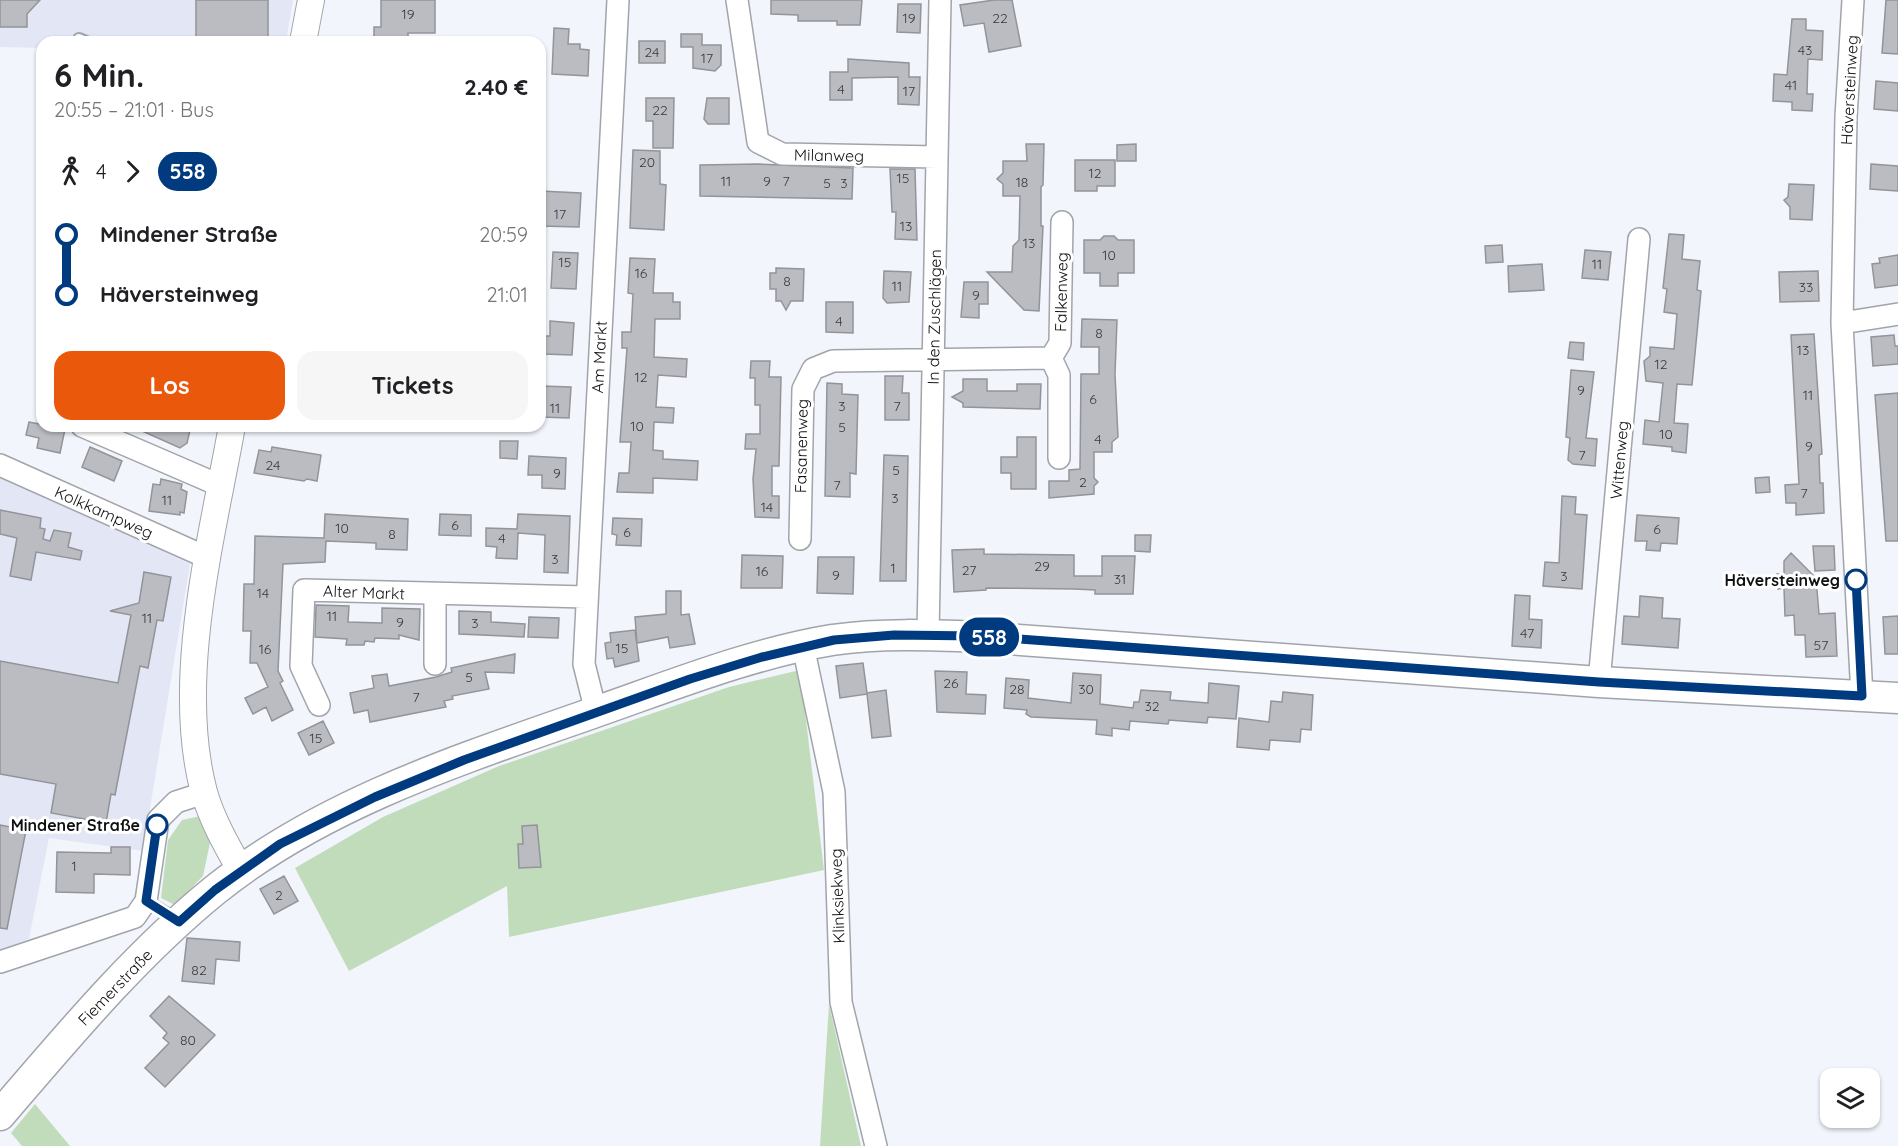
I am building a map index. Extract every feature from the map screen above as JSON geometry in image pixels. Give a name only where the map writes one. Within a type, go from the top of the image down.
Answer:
[{"type":"main road","name":"Fiemerstraße","points":[[0,1115],[179,922],[241,871],[300,833],[375,797],[464,760],[700,676],[803,646],[866,636],[928,635],[1599,682],[1898,698]]},
{"type":"street","points":[[304,36],[311,0]]},
{"type":"street","name":"Am Markt","points":[[596,712],[584,664],[586,597],[618,0]]},
{"type":"street","name":"Milanweg","points":[[736,0],[758,142],[782,154],[937,156]]},
{"type":"street","name":"In den Zuschlägen","points":[[928,635],[940,0]]},
{"type":"street","name":"Häversteinweg","points":[[1853,0],[1846,117],[1842,323],[1862,696]]},
{"type":"street","name":"Falkenweg","points":[[1051,358],[1060,343],[1062,222]]},
{"type":"street","name":"Wittenweg","points":[[1599,682],[1639,239]]},
{"type":"street","points":[[1842,323],[1898,314]]},
{"type":"street","points":[[933,361],[1051,358],[1059,375],[1059,458]]},
{"type":"street","name":"Fasanenweg","points":[[800,539],[802,389],[813,369],[833,361],[933,361]]},
{"type":"street","points":[[96,432],[221,486]]},
{"type":"street","points":[[231,432],[200,606],[195,666],[196,742],[204,793],[214,819],[241,871]]},
{"type":"street","name":"Kolkkampweg","points":[[0,465],[208,558]]},
{"type":"street","name":"Alter Markt","points":[[319,705],[301,666],[304,590],[586,597]]},
{"type":"street","points":[[435,594],[435,664]]},
{"type":"street","name":"Klinksiekweg","points":[[803,646],[834,792],[841,1002],[876,1146]]},
{"type":"street","points":[[0,962],[135,917],[146,901],[158,820],[176,802],[204,793]]},
{"type":"lane","points":[[146,901],[179,922]]},
{"type":"shaded area","points":[[0,0],[293,0],[287,36],[36,36],[36,48],[0,47]]},
{"type":"shaded area","points":[[0,473],[190,564],[143,851],[49,838],[29,939],[0,949]]},
{"type":"green space","points":[[800,670],[824,870],[509,937],[507,886],[349,971],[295,868],[383,817],[499,766],[729,687]]},
{"type":"green space","points":[[201,816],[210,843],[203,876],[175,905],[161,898],[168,840],[182,820]]},
{"type":"green space","points":[[829,1004],[861,1146],[820,1146]]},
{"type":"green space","points":[[35,1104],[70,1146],[22,1146],[11,1133]]},
{"type":"building","points":[[0,0],[40,0],[27,14],[27,27],[0,27]]},
{"type":"building","points":[[196,0],[268,0],[268,36],[196,36]]},
{"type":"building","points":[[381,0],[435,0],[435,33],[374,36],[374,27],[381,27]]},
{"type":"building","points":[[771,0],[862,0],[860,25],[837,25],[837,21],[798,21],[798,15],[771,14]]},
{"type":"building","points":[[1012,0],[1021,46],[989,52],[984,23],[964,26],[960,5]]},
{"type":"building","points":[[1886,0],[1898,0],[1898,54],[1882,53]]},
{"type":"building","points":[[898,4],[921,4],[920,33],[897,32]]},
{"type":"building","points":[[1792,19],[1806,19],[1806,30],[1823,31],[1822,60],[1808,59],[1807,94],[1813,94],[1812,111],[1792,110],[1792,102],[1773,101],[1774,74],[1787,75]]},
{"type":"building","points":[[554,28],[569,29],[568,44],[580,44],[580,49],[589,50],[588,76],[552,74]]},
{"type":"building","points":[[681,34],[702,34],[702,45],[721,45],[721,65],[715,71],[693,68],[693,47],[681,47]]},
{"type":"building","points":[[639,41],[665,41],[665,63],[639,63]]},
{"type":"building","points":[[848,59],[909,63],[909,77],[920,77],[919,105],[898,104],[898,77],[852,78],[852,100],[830,100],[830,72],[848,72]]},
{"type":"building","points":[[1876,81],[1898,83],[1898,111],[1874,109]]},
{"type":"building","points":[[646,98],[674,98],[673,148],[653,148],[653,121],[646,121]]},
{"type":"building","points":[[707,98],[729,98],[729,124],[708,124],[704,119]]},
{"type":"building","points":[[1026,144],[1044,144],[1039,311],[1024,310],[987,272],[1012,272],[1013,246],[1019,240],[1020,196],[1003,196],[1003,184],[997,179],[1003,173],[1003,161],[1027,161]]},
{"type":"building","points":[[1136,144],[1136,161],[1117,161],[1117,145]]},
{"type":"building","points":[[633,150],[660,151],[660,184],[666,185],[664,230],[630,228]]},
{"type":"building","points":[[1075,160],[1115,160],[1115,186],[1097,186],[1097,191],[1075,191]]},
{"type":"building","points":[[758,164],[853,168],[852,199],[700,196],[700,165]]},
{"type":"building","points":[[1871,164],[1898,166],[1898,191],[1870,189]]},
{"type":"building","points":[[890,169],[915,169],[917,240],[895,239],[896,212],[892,212]]},
{"type":"building","points":[[1789,184],[1814,185],[1812,220],[1790,219],[1790,207],[1784,200],[1788,197]]},
{"type":"building","points":[[546,191],[581,193],[579,227],[546,226]]},
{"type":"building","points":[[1669,234],[1684,235],[1682,259],[1700,261],[1697,290],[1701,291],[1692,385],[1677,384],[1674,423],[1688,424],[1686,453],[1672,451],[1672,447],[1643,444],[1645,420],[1659,422],[1663,383],[1646,381],[1644,361],[1650,356],[1650,347],[1674,349],[1677,314],[1664,312],[1667,289],[1663,288]]},
{"type":"building","points":[[1104,236],[1114,236],[1118,240],[1134,240],[1134,273],[1118,273],[1118,286],[1100,286],[1100,273],[1084,273],[1084,240],[1100,240]]},
{"type":"building","points":[[1502,245],[1503,262],[1486,263],[1485,246]]},
{"type":"building","points":[[1585,250],[1611,252],[1608,280],[1582,278]]},
{"type":"building","points":[[553,252],[578,253],[576,289],[551,288]]},
{"type":"building","points":[[1898,255],[1898,285],[1875,288],[1872,264],[1880,263],[1879,258]]},
{"type":"building","points":[[630,258],[655,259],[653,293],[673,293],[673,302],[680,302],[680,319],[655,319],[654,357],[687,359],[686,377],[658,375],[656,407],[674,408],[673,423],[654,422],[653,450],[663,451],[663,459],[698,461],[697,480],[653,478],[653,493],[617,492],[619,473],[629,473],[631,442],[620,442],[627,348],[622,348],[622,332],[631,332],[633,294],[628,293]]},
{"type":"building","points":[[1542,264],[1544,290],[1509,292],[1508,266]]},
{"type":"building","points":[[776,268],[804,269],[803,301],[791,301],[786,310],[781,301],[776,301],[776,289],[770,289],[770,273],[776,273]]},
{"type":"building","points":[[884,271],[911,272],[909,302],[887,303],[883,298]]},
{"type":"building","points":[[1818,271],[1819,301],[1780,302],[1779,272]]},
{"type":"building","points":[[964,282],[988,282],[988,304],[979,304],[979,318],[961,317]]},
{"type":"building","points":[[826,302],[853,302],[853,333],[826,332]]},
{"type":"building","points":[[1082,319],[1117,320],[1115,374],[1118,437],[1112,442],[1112,452],[1094,452],[1094,478],[1098,482],[1094,486],[1094,494],[1049,498],[1049,481],[1069,481],[1069,470],[1080,469],[1081,374],[1099,374],[1099,347],[1081,347]]},
{"type":"building","points":[[550,321],[574,323],[572,355],[546,354],[546,336],[550,336]]},
{"type":"building","points":[[1814,334],[1822,454],[1819,455],[1820,483],[1823,483],[1824,513],[1796,515],[1796,503],[1786,503],[1785,485],[1799,484],[1791,335]]},
{"type":"building","points":[[1894,335],[1895,346],[1898,346],[1898,364],[1873,366],[1871,337]]},
{"type":"building","points":[[1570,342],[1584,343],[1583,360],[1568,358]]},
{"type":"building","points":[[751,361],[770,361],[769,377],[781,377],[779,466],[772,466],[772,496],[779,496],[779,518],[755,517],[753,479],[756,449],[745,449],[746,434],[760,434],[760,405],[755,405],[755,378],[750,378]]},
{"type":"building","points":[[1571,370],[1594,372],[1586,438],[1597,439],[1595,466],[1573,464],[1568,460],[1570,438],[1566,437]]},
{"type":"building","points":[[885,376],[903,376],[902,393],[909,393],[909,420],[885,420]]},
{"type":"building","points":[[963,379],[987,379],[987,391],[1017,391],[1017,384],[1041,384],[1040,409],[963,407],[963,403],[952,397],[963,391]]},
{"type":"building","points":[[827,383],[842,384],[842,394],[858,395],[856,474],[850,473],[850,497],[825,496]]},
{"type":"building","points":[[546,386],[571,387],[569,418],[546,417]]},
{"type":"building","points":[[1898,393],[1898,541],[1886,541],[1875,395]]},
{"type":"building","points":[[29,422],[36,423],[36,432],[64,432],[60,453],[37,448],[39,438],[26,435]]},
{"type":"building","points":[[144,432],[190,432],[187,443],[180,448]]},
{"type":"building","points":[[1017,437],[1036,437],[1036,489],[1011,489],[1011,473],[1001,473],[1001,457],[1017,457]]},
{"type":"building","points":[[500,441],[518,441],[517,459],[500,458]]},
{"type":"building","points":[[90,447],[122,461],[114,481],[82,467]]},
{"type":"building","points":[[272,447],[321,455],[317,481],[254,473],[259,450],[271,452]]},
{"type":"building","points":[[884,455],[908,456],[906,581],[880,581]]},
{"type":"building","points":[[529,456],[566,458],[565,489],[542,488],[542,475],[528,475]]},
{"type":"building","points":[[1769,477],[1770,492],[1756,493],[1755,478]]},
{"type":"building","points":[[161,479],[182,484],[181,489],[187,492],[184,513],[180,512],[180,515],[149,511],[153,484],[160,485]]},
{"type":"building","points":[[1562,496],[1576,497],[1575,514],[1587,515],[1582,589],[1543,586],[1545,562],[1559,563]]},
{"type":"building","points":[[0,510],[41,518],[40,528],[45,529],[43,539],[50,541],[54,530],[71,533],[68,547],[82,551],[80,560],[36,552],[31,580],[10,576],[17,538],[0,534]]},
{"type":"building","points":[[325,514],[408,519],[407,550],[376,549],[376,543],[326,541],[325,562],[283,564],[278,671],[283,681],[280,683],[293,710],[272,721],[266,707],[253,714],[245,698],[268,687],[257,663],[250,663],[251,631],[243,631],[244,584],[254,584],[255,536],[324,538]]},
{"type":"building","points":[[440,514],[471,515],[471,536],[439,535]]},
{"type":"building","points":[[518,514],[570,516],[568,573],[544,572],[545,535],[518,533],[517,559],[496,558],[497,547],[486,546],[486,528],[517,529]]},
{"type":"building","points":[[1637,515],[1679,518],[1677,544],[1661,543],[1660,551],[1646,550],[1647,541],[1635,541]]},
{"type":"building","points":[[613,518],[642,519],[641,546],[616,545],[617,535],[612,534]]},
{"type":"building","points":[[1135,535],[1151,535],[1150,552],[1135,551]]},
{"type":"building","points":[[1813,546],[1834,546],[1835,570],[1815,571]]},
{"type":"building","points":[[984,549],[984,554],[1074,555],[1074,576],[1102,576],[1102,556],[1135,556],[1133,594],[1095,594],[1095,590],[1074,589],[986,588],[986,590],[954,592],[952,550]]},
{"type":"building","points":[[1791,553],[1816,578],[1819,614],[1835,613],[1837,656],[1806,657],[1805,635],[1795,635],[1794,615],[1785,616],[1784,588],[1778,589],[1777,574],[1784,574],[1784,561]]},
{"type":"building","points":[[742,555],[783,556],[782,588],[741,588]]},
{"type":"building","points":[[818,557],[854,557],[853,594],[817,593]]},
{"type":"building","points":[[144,572],[171,577],[163,621],[157,620],[148,668],[140,666],[115,795],[111,794],[106,823],[51,813],[56,784],[0,774],[0,661],[118,683],[131,615],[110,611],[139,603]]},
{"type":"building","points":[[666,591],[681,591],[681,615],[689,614],[695,644],[670,648],[668,637],[637,643],[635,617],[666,614]]},
{"type":"building","points":[[1515,595],[1530,596],[1529,619],[1542,620],[1541,648],[1512,646]]},
{"type":"building","points":[[1640,596],[1663,598],[1662,618],[1680,619],[1678,648],[1622,644],[1624,616],[1639,617]]},
{"type":"building","points":[[316,605],[349,606],[348,622],[382,623],[382,608],[420,609],[419,640],[399,635],[399,639],[375,638],[374,642],[365,641],[364,645],[346,645],[347,639],[315,637]]},
{"type":"building","points":[[459,611],[491,612],[491,622],[525,624],[524,637],[459,634]]},
{"type":"building","points":[[1898,616],[1898,654],[1885,654],[1883,617]]},
{"type":"building","points":[[529,617],[559,618],[558,638],[528,637]]},
{"type":"building","points":[[635,630],[639,661],[615,667],[613,658],[607,659],[605,643],[611,642],[610,633]]},
{"type":"building","points":[[515,654],[514,673],[485,672],[489,689],[452,696],[453,699],[444,701],[446,707],[370,722],[368,710],[354,713],[350,693],[374,688],[372,676],[387,674],[389,686],[436,677],[452,672],[451,668]]},
{"type":"building","points":[[863,663],[867,693],[886,690],[891,736],[872,738],[867,694],[840,698],[836,666]]},
{"type":"building","points":[[935,671],[967,672],[966,694],[986,695],[985,714],[937,712]]},
{"type":"building","points":[[1073,673],[1101,675],[1100,704],[1133,708],[1134,702],[1139,702],[1141,690],[1171,692],[1170,700],[1208,703],[1209,683],[1239,686],[1236,719],[1208,717],[1207,723],[1169,720],[1168,724],[1130,721],[1129,730],[1112,728],[1112,736],[1096,734],[1097,720],[1031,717],[1026,714],[1027,710],[1004,708],[1006,678],[1029,680],[1028,698],[1071,703]]},
{"type":"building","points":[[1283,692],[1313,695],[1311,730],[1301,729],[1300,742],[1270,740],[1269,750],[1237,747],[1239,718],[1269,722],[1271,701],[1282,702]]},
{"type":"building","points":[[323,721],[334,743],[309,755],[298,733]]},
{"type":"building","points":[[0,825],[26,830],[7,929],[0,928]]},
{"type":"building","points":[[537,825],[541,867],[519,868],[518,844],[523,844],[522,826]]},
{"type":"building","points":[[111,847],[130,847],[130,875],[94,874],[94,893],[56,892],[57,852],[111,853]]},
{"type":"building","points":[[284,876],[298,901],[274,914],[260,889]]},
{"type":"building","points":[[187,938],[240,942],[239,961],[216,959],[214,984],[182,981]]},
{"type":"building","points":[[169,996],[215,1035],[165,1087],[145,1068],[169,1043],[163,1038],[167,1033],[150,1016]]},
{"type":"bus line","name":"558","points":[[157,825],[146,901],[179,922],[215,890],[280,844],[375,797],[464,760],[690,679],[803,646],[866,636],[979,636],[1599,682],[1862,696],[1856,580]]},
{"type":"place","name":"Häversteinweg","points":[[1856,580]]},
{"type":"place","name":"Mindener Straße","points":[[157,825]]}]
